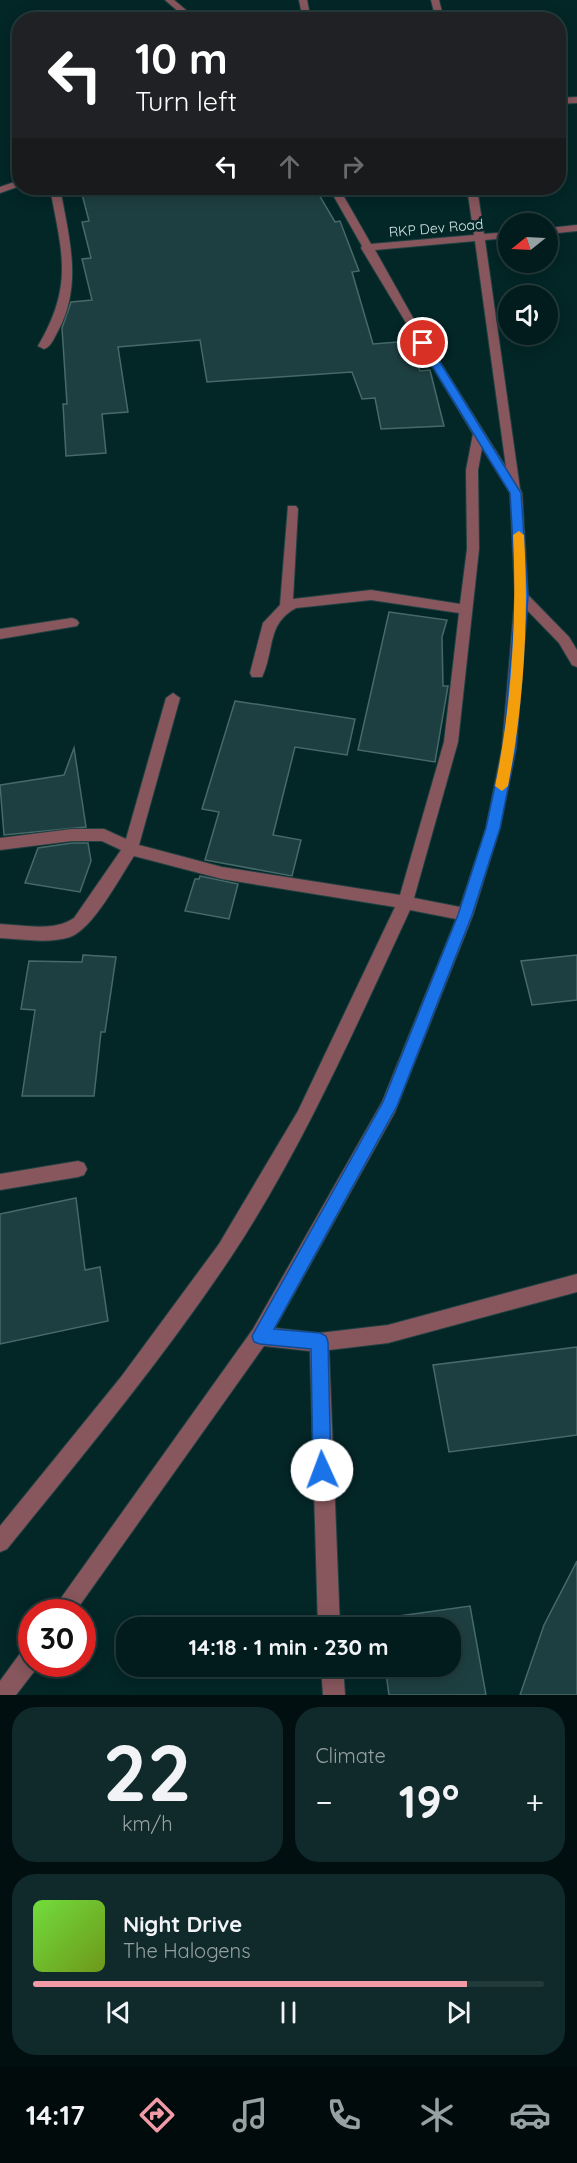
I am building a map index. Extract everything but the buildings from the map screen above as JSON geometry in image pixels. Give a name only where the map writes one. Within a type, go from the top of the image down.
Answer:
[{"type":"street","points":[[169,0],[184,12]]},
{"type":"street","points":[[44,346],[59,320],[68,285],[67,258],[56,195]]},
{"type":"street","points":[[338,195],[366,248],[516,493]]},
{"type":"street","points":[[72,1599],[260,1336],[389,1106],[465,915],[493,828],[509,748],[522,596],[516,493],[473,195]]},
{"type":"street","points":[[558,230],[577,228]]},
{"type":"street","name":"RKP Dev Road","points":[[366,248],[498,236]]},
{"type":"street","points":[[0,1542],[128,1384],[225,1250],[304,1117],[405,903],[451,742],[473,549],[472,470],[479,434]]},
{"type":"street","points":[[286,608],[292,509]]},
{"type":"street","points":[[257,674],[270,623],[293,604],[371,595],[466,609]]},
{"type":"street","points":[[522,596],[564,640],[577,662]]},
{"type":"street","points":[[0,634],[72,623]]},
{"type":"street","points":[[0,931],[49,933],[68,931],[80,923],[132,848],[173,698]]},
{"type":"street","points":[[0,844],[104,835],[169,861],[222,873],[465,915]]},
{"type":"street","points":[[0,1182],[78,1169]]},
{"type":"street","points":[[260,1336],[320,1342],[388,1334],[577,1283]]},
{"type":"street","points":[[320,1342],[329,1617]]},
{"type":"street","points":[[3,1695],[18,1675]]},
{"type":"street","points":[[333,1677],[334,1695]]},
{"type":"slow traffic","points":[[502,786],[509,748],[522,596],[519,535]]},
{"type":"route","points":[[322,1470],[320,1342],[260,1336],[389,1106],[465,915],[493,828],[509,748],[522,596],[516,493],[423,343]]}]
